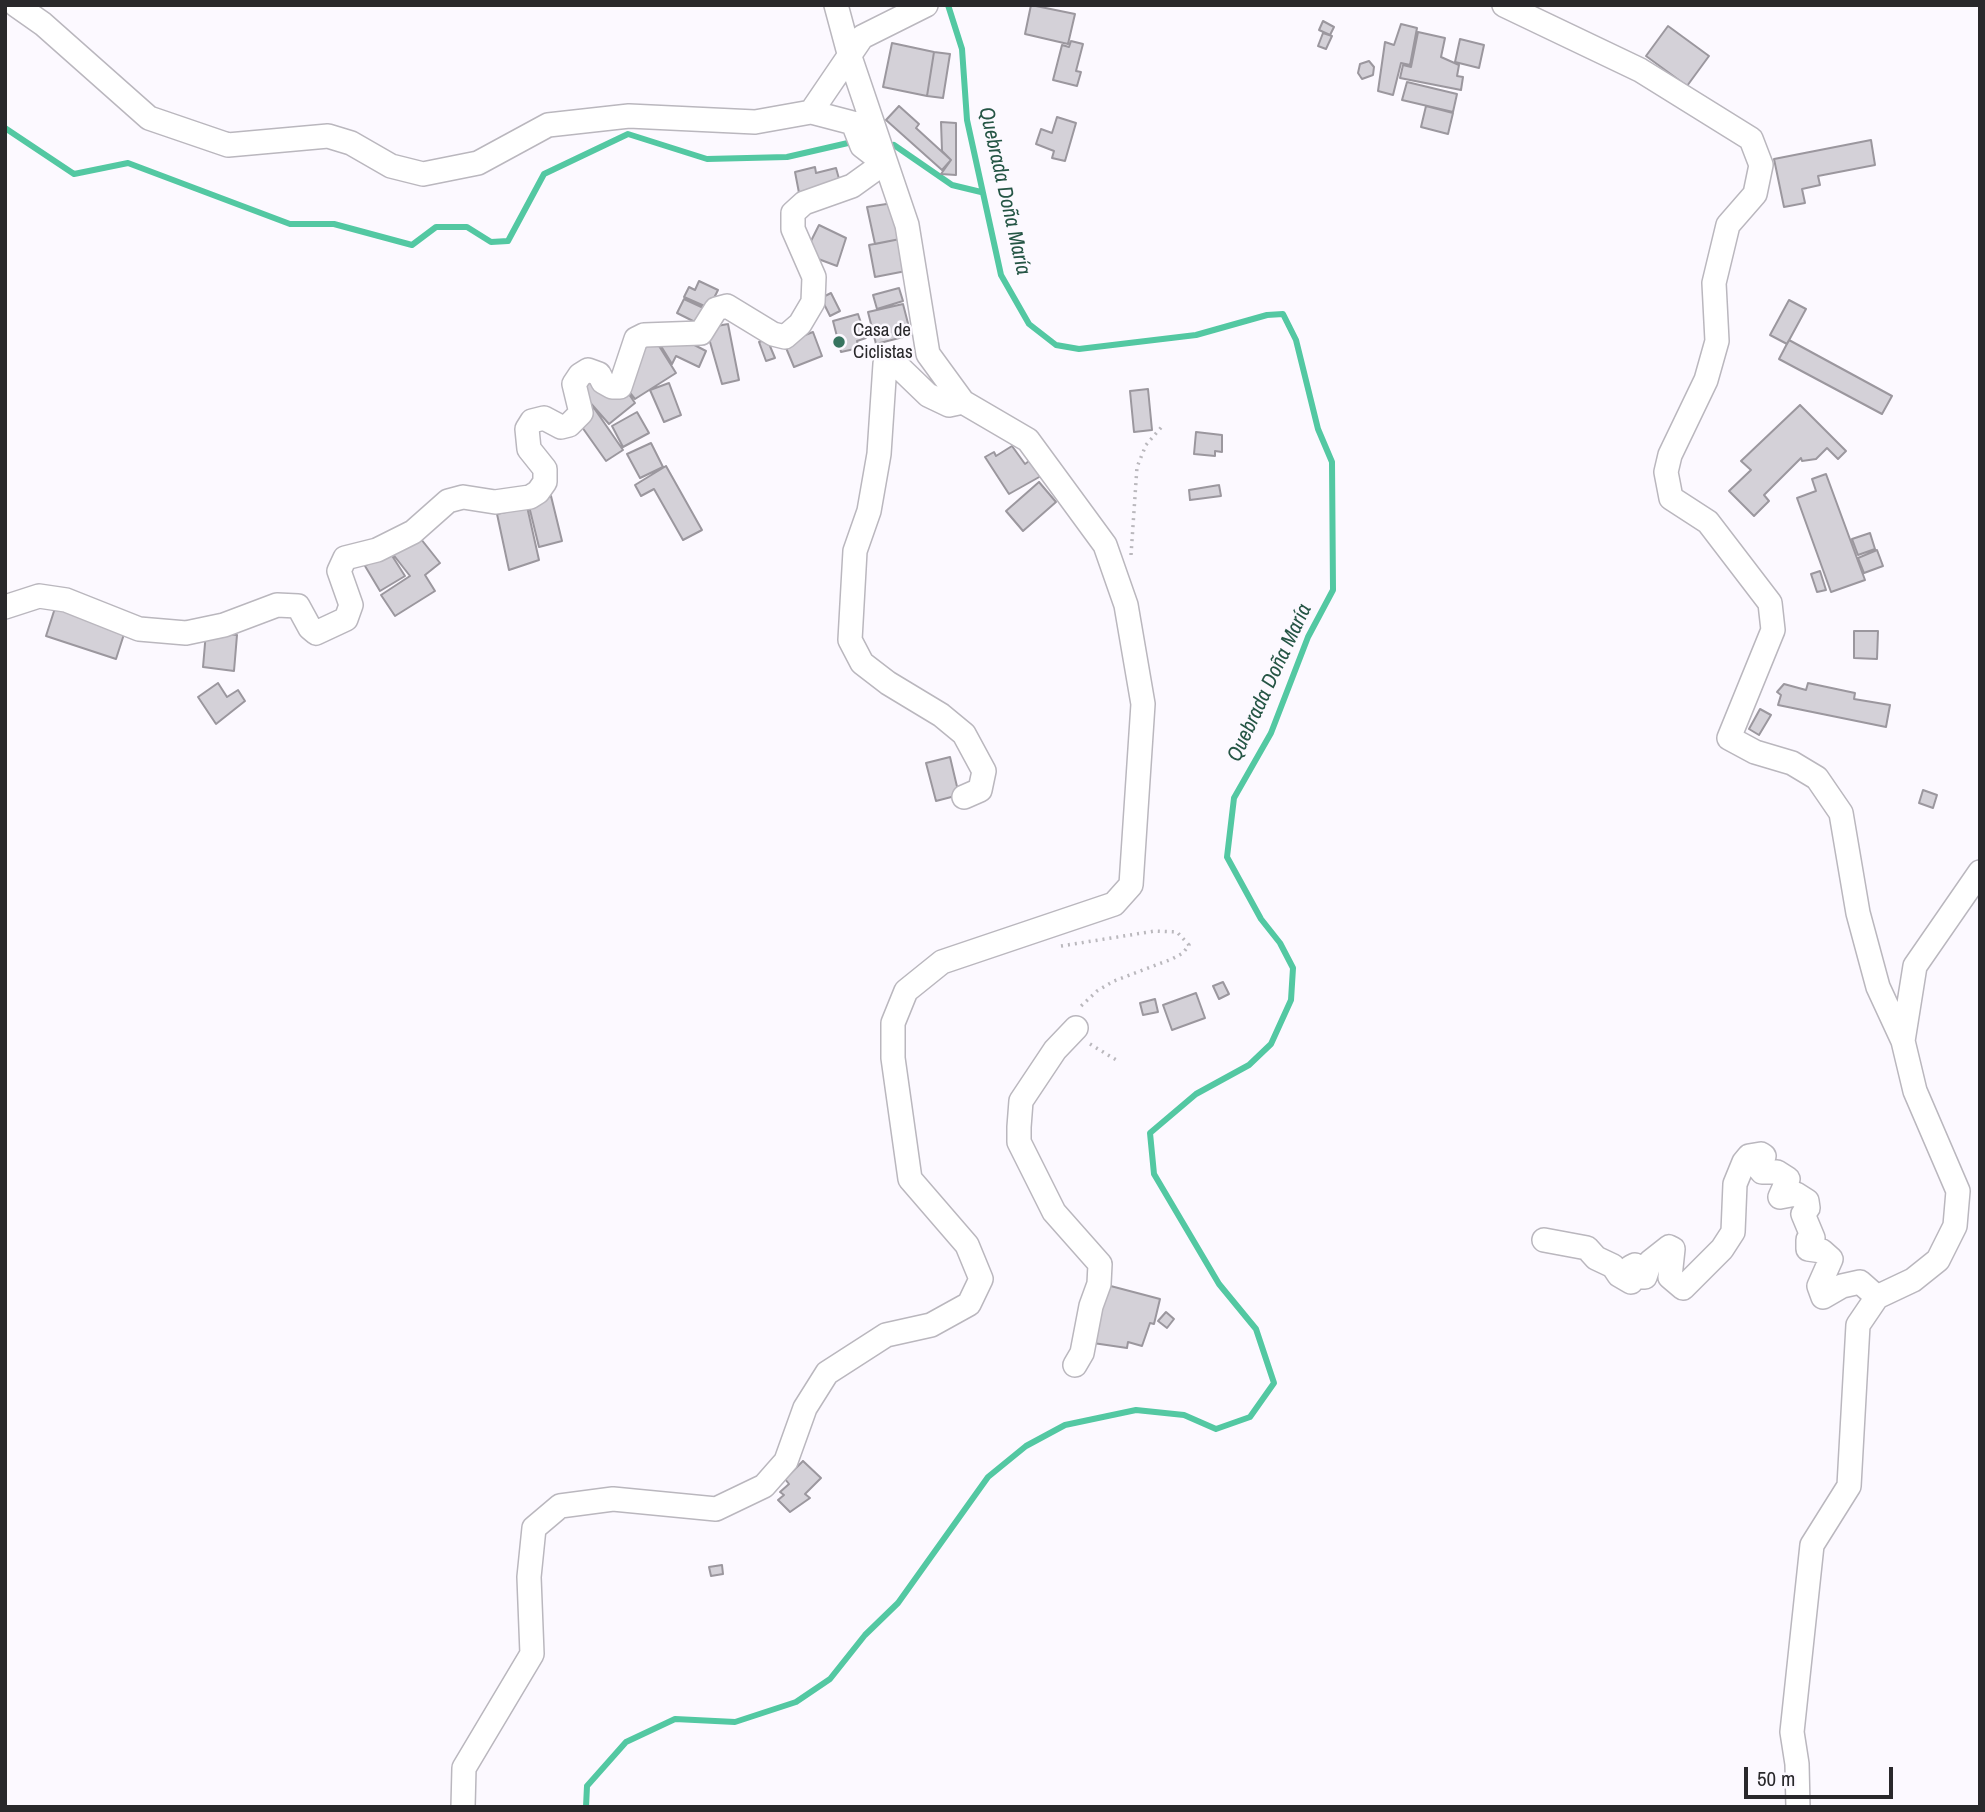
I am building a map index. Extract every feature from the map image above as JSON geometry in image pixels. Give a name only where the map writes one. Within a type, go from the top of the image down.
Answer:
[{"type":"street","points":[[16,5],[43,24],[149,118],[228,145],[328,136],[351,143],[391,166],[423,174],[478,163],[548,125],[629,116],[755,122],[811,111],[853,123],[862,146],[884,163]]},
{"type":"street","points":[[463,1807],[464,1768],[532,1654],[529,1577],[534,1528],[560,1506],[613,1499],[716,1509],[764,1486],[786,1461],[805,1408],[827,1373],[886,1335],[931,1325],[969,1304],[981,1279],[967,1245],[910,1179],[900,1125],[892,1023],[906,991],[942,962],[1114,904],[1132,885],[1143,704],[1126,606],[1118,582],[1105,545],[1028,440],[963,402],[928,354],[907,225],[884,163],[836,5]]},
{"type":"street","points":[[1504,5],[1662,84],[1751,139],[1762,165],[1755,194],[1728,225],[1714,283],[1717,341],[1706,380],[1670,454],[1666,472],[1671,498],[1708,523],[1770,603],[1773,630],[1729,738],[1755,752],[1791,763],[1817,778],[1841,813],[1858,913],[1878,987],[1903,1041],[1915,1091],[1958,1191],[1955,1226],[1938,1259],[1913,1280],[1877,1297],[1858,1325],[1849,1486],[1812,1545],[1792,1731],[1797,1763],[1798,1807]]},
{"type":"street","points":[[811,111],[862,37],[918,9]]},
{"type":"street","points":[[5,607],[39,596],[66,600],[139,629],[187,633],[224,625],[277,605],[298,606],[310,628],[316,633],[346,618],[351,605],[339,571],[345,558],[377,550],[413,532],[448,501],[463,497],[495,502],[530,497],[538,492],[545,482],[545,468],[529,449],[527,429],[532,421],[544,418],[561,427],[569,425],[581,412],[574,384],[580,375],[588,370],[599,374],[603,382],[612,387],[620,387],[636,339],[653,335],[701,332],[716,309],[727,306],[756,326],[785,337],[800,324],[813,302],[814,277],[793,229],[793,213],[804,203],[852,186],[884,163]]},
{"type":"street","points":[[963,402],[949,405],[928,394],[900,368],[885,364],[879,454],[869,511],[855,551],[850,640],[862,663],[888,683],[932,708],[964,734],[984,771],[980,790],[964,797]]},
{"type":"street","points":[[1903,1041],[1915,966],[1980,872]]},
{"type":"street","points":[[1075,1365],[1082,1353],[1091,1306],[1099,1284],[1100,1264],[1054,1212],[1019,1142],[1019,1127],[1021,1101],[1055,1050],[1076,1028]]},
{"type":"street","points":[[1544,1240],[1587,1248],[1596,1258],[1613,1266],[1619,1275],[1631,1282],[1631,1267],[1635,1265],[1641,1277],[1645,1277],[1650,1262],[1669,1247],[1673,1249],[1670,1278],[1683,1289],[1722,1250],[1734,1232],[1735,1184],[1749,1156],[1761,1154],[1764,1156],[1758,1167],[1762,1172],[1777,1172],[1788,1180],[1780,1197],[1796,1194],[1807,1201],[1808,1208],[1803,1214],[1812,1238],[1808,1240],[1808,1249],[1822,1251],[1831,1259],[1819,1286],[1823,1297],[1842,1286],[1860,1282],[1877,1297]]},
{"type":"street","points":[[1781,1807],[1797,1763]]},
{"type":"path","points":[[1118,582],[1130,561],[1138,467],[1146,445],[1164,424]]},
{"type":"path","points":[[1050,949],[1155,931],[1177,932],[1189,945],[1183,953],[1172,959],[1097,991],[1083,1002],[1075,1014],[1076,1028],[1095,1049],[1118,1061]]},
{"type":"building","points":[[1031,5],[1075,14],[1068,44],[1025,34]]},
{"type":"building","points":[[1323,21],[1334,27],[1330,35],[1319,30]]},
{"type":"building","points":[[1401,24],[1417,28],[1410,65],[1401,63],[1393,95],[1378,91],[1385,42],[1394,45]]},
{"type":"building","points":[[1668,26],[1709,56],[1687,86],[1646,56]]},
{"type":"building","points":[[1418,32],[1445,38],[1441,57],[1459,65],[1457,76],[1463,77],[1461,90],[1400,78],[1403,65],[1411,67]]},
{"type":"building","points":[[1323,33],[1332,36],[1326,49],[1318,46]]},
{"type":"building","points":[[1460,39],[1484,45],[1479,68],[1455,62]]},
{"type":"building","points":[[1071,41],[1083,44],[1076,71],[1081,72],[1077,86],[1053,80],[1062,45],[1069,47]]},
{"type":"building","points":[[892,43],[934,52],[927,96],[883,87]]},
{"type":"building","points":[[934,52],[950,54],[943,98],[927,96]]},
{"type":"building","points":[[1369,61],[1374,67],[1373,75],[1362,79],[1358,73],[1360,64]]},
{"type":"building","points":[[1407,82],[1457,94],[1453,112],[1402,100]]},
{"type":"building","points":[[899,106],[919,124],[916,128],[951,160],[942,170],[886,120]]},
{"type":"building","points":[[1426,106],[1453,113],[1448,134],[1421,127]]},
{"type":"building","points":[[1057,117],[1076,123],[1065,161],[1052,158],[1054,151],[1036,144],[1041,129],[1052,133]]},
{"type":"building","points":[[941,122],[956,123],[956,175],[941,174],[951,160],[942,151]]},
{"type":"building","points":[[1871,140],[1875,165],[1818,176],[1820,185],[1802,189],[1805,203],[1784,207],[1774,159]]},
{"type":"building","points":[[815,167],[816,173],[836,168],[841,186],[800,198],[795,172]]},
{"type":"building","points":[[893,203],[900,239],[875,244],[867,207]]},
{"type":"building","points":[[819,225],[846,238],[837,266],[813,257],[815,251],[808,247]]},
{"type":"building","points":[[900,239],[906,271],[875,277],[869,245]]},
{"type":"building","points":[[699,281],[718,290],[709,308],[684,297],[689,287],[695,290]]},
{"type":"building","points":[[899,288],[903,301],[877,309],[873,295]]},
{"type":"building","points":[[831,293],[840,311],[830,316],[821,298]]},
{"type":"building","points":[[684,299],[710,311],[703,326],[677,313]]},
{"type":"building","points":[[1789,300],[1806,309],[1787,344],[1770,335]]},
{"type":"building","points":[[903,304],[911,335],[876,344],[868,312]]},
{"type":"building","points":[[858,314],[866,338],[857,341],[859,348],[841,352],[833,321]]},
{"type":"building","points":[[728,324],[739,380],[722,384],[706,328]]},
{"type":"building","points":[[813,332],[822,356],[794,367],[784,343]]},
{"type":"building","points":[[677,336],[706,351],[699,367],[676,356],[672,364],[656,338]]},
{"type":"building","points":[[654,338],[676,373],[635,399],[626,388],[642,340]]},
{"type":"building","points":[[767,339],[775,358],[766,361],[759,342]]},
{"type":"building","points":[[1789,340],[1892,396],[1882,414],[1779,359]]},
{"type":"building","points":[[595,376],[624,387],[635,403],[609,424],[579,390]]},
{"type":"building","points":[[669,383],[681,415],[664,422],[650,390]]},
{"type":"building","points":[[1148,389],[1152,430],[1134,432],[1130,391]]},
{"type":"building","points":[[1800,405],[1846,451],[1838,459],[1827,448],[1816,459],[1802,461],[1801,458],[1764,495],[1769,501],[1754,516],[1729,491],[1751,470],[1741,461]]},
{"type":"building","points":[[594,408],[623,450],[606,461],[577,420]]},
{"type":"building","points":[[637,412],[649,433],[623,447],[612,426]]},
{"type":"building","points":[[1196,432],[1222,435],[1222,452],[1215,451],[1215,456],[1194,454]]},
{"type":"building","points":[[651,443],[663,467],[640,478],[627,454]]},
{"type":"building","points":[[1012,446],[1025,464],[1029,461],[1041,476],[1009,494],[985,457],[994,452],[996,456]]},
{"type":"building","points":[[666,466],[702,530],[683,540],[654,489],[641,496],[635,485]]},
{"type":"building","points":[[1826,474],[1865,580],[1831,592],[1797,498],[1816,491],[1812,479]]},
{"type":"building","points":[[1039,482],[1056,502],[1023,531],[1006,511]]},
{"type":"building","points":[[1219,485],[1221,496],[1190,500],[1189,490]]},
{"type":"building","points":[[551,496],[562,541],[539,547],[528,502]]},
{"type":"building","points":[[526,502],[539,560],[509,570],[497,514],[506,512],[505,506]]},
{"type":"building","points":[[1870,533],[1875,549],[1858,555],[1852,539]]},
{"type":"building","points":[[417,534],[440,563],[425,575],[435,591],[395,616],[381,595],[410,576],[392,553]]},
{"type":"building","points":[[1877,550],[1883,566],[1864,573],[1858,558]]},
{"type":"building","points":[[389,551],[405,576],[380,591],[365,566]]},
{"type":"building","points":[[1820,571],[1826,590],[1817,592],[1811,574]]},
{"type":"building","points":[[55,608],[125,631],[116,659],[46,636]]},
{"type":"building","points":[[1854,631],[1878,631],[1877,659],[1854,658]]},
{"type":"building","points":[[206,632],[237,635],[234,671],[203,667]]},
{"type":"building","points":[[218,683],[227,697],[238,690],[245,701],[216,724],[198,697]]},
{"type":"building","points":[[1808,683],[1855,693],[1854,699],[1890,705],[1886,727],[1778,705],[1781,695],[1777,692],[1784,684],[1806,690]]},
{"type":"building","points":[[1760,709],[1771,715],[1759,735],[1749,729]]},
{"type":"building","points":[[950,757],[959,795],[936,801],[926,763]]},
{"type":"building","points":[[1923,790],[1937,795],[1933,808],[1919,803]]},
{"type":"building","points":[[1223,982],[1229,994],[1219,999],[1213,986]]},
{"type":"building","points":[[1196,993],[1205,1018],[1172,1030],[1163,1005]]},
{"type":"building","points":[[1155,999],[1158,1012],[1143,1015],[1140,1003]]},
{"type":"building","points":[[1103,1284],[1160,1299],[1154,1324],[1150,1323],[1142,1346],[1128,1342],[1127,1348],[1093,1343]]},
{"type":"building","points":[[1166,1312],[1174,1319],[1167,1328],[1158,1321]]},
{"type":"building","points":[[803,1461],[821,1478],[805,1494],[810,1498],[790,1512],[778,1500],[784,1495],[780,1492],[789,1484],[785,1479]]},
{"type":"building","points":[[722,1565],[723,1574],[711,1576],[709,1567]]},
{"type":"waterway","name":"Quebrada Doña María","points":[[586,1807],[587,1786],[626,1742],[675,1719],[735,1722],[796,1702],[830,1679],[865,1635],[898,1603],[988,1477],[1026,1446],[1065,1425],[1136,1410],[1184,1415],[1216,1429],[1250,1417],[1274,1383],[1256,1329],[1219,1284],[1154,1174],[1150,1133],[1196,1094],[1249,1065],[1271,1044],[1291,1000],[1293,968],[1280,943],[1261,919],[1227,857],[1234,798],[1271,733],[1308,637],[1333,590],[1332,462],[1318,429],[1296,340],[1283,314],[1267,315],[1196,335],[1079,349],[1056,345],[1029,324],[1001,275],[967,120],[962,49],[948,5]]},
{"type":"waterway","points":[[5,128],[74,174],[128,163],[290,224],[334,224],[412,245],[436,227],[467,227],[491,242],[508,241],[544,174],[628,134],[707,159],[787,157],[848,143]]},
{"type":"waterway","points":[[894,145],[952,185],[981,192]]},
{"type":"place","name":"Casa de Ciclistas","points":[[839,342]]}]
